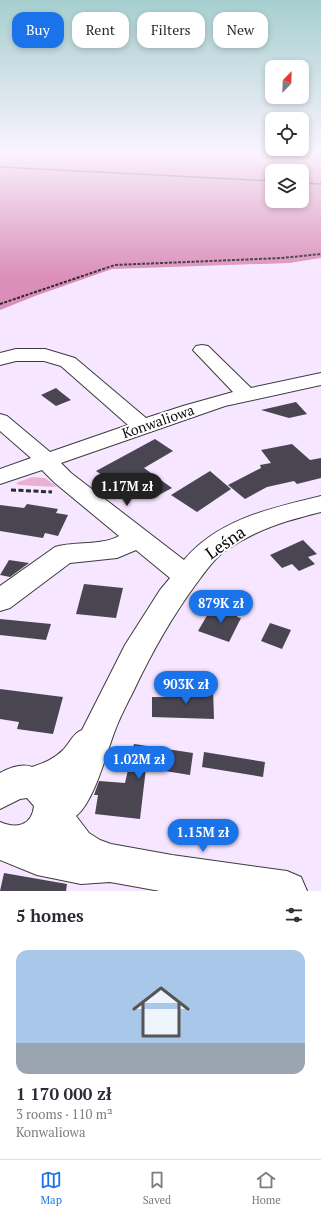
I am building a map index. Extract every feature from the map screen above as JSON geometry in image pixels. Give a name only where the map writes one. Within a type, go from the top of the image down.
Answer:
[{"type":"street","points":[[202,350],[247,395]]},
{"type":"street","points":[[0,359],[16,355],[45,356],[68,362],[142,426]]},
{"type":"street","name":"Konwaliowa","points":[[0,477],[197,408],[247,395],[321,379]]},
{"type":"street","points":[[0,420],[47,461],[63,478],[186,576]]},
{"type":"street","name":"Leśna","points":[[12,785],[60,772],[75,761],[100,726],[149,632],[186,576],[210,549],[241,529],[267,518],[321,504]]},
{"type":"street","points":[[0,600],[64,554],[118,548],[137,538]]},
{"type":"street","name":"Leśna","points":[[52,813],[67,801],[76,787],[86,766],[100,726]]},
{"type":"street","points":[[4,843],[26,844],[38,838],[46,828],[52,813],[52,803],[48,794],[42,787],[12,785]]},
{"type":"street","points":[[52,813],[76,846],[88,854],[111,864],[168,883],[287,891]]},
{"type":"street","points":[[4,843],[37,856],[82,865],[111,864]]},
{"type":"path","points":[[0,304],[115,265],[282,258],[321,254]]},
{"type":"shaded area","points":[[0,195],[265,195],[265,208],[309,208],[309,195],[321,195],[321,258],[289,263],[112,269],[0,310]]},
{"type":"shaded area","points":[[32,477],[45,478],[57,487],[19,485],[16,483]]},
{"type":"building","points":[[56,388],[71,400],[56,406],[41,395]]},
{"type":"building","points":[[296,402],[307,414],[289,418],[261,410]]},
{"type":"building","points":[[155,439],[173,451],[144,468],[172,488],[157,496],[130,476],[115,484],[96,471]]},
{"type":"building","points":[[292,444],[310,460],[321,458],[321,478],[297,484],[294,481],[267,487],[245,499],[228,485],[261,468],[260,465],[271,463],[261,450]]},
{"type":"building","points":[[210,471],[231,489],[197,512],[171,495]]},
{"type":"building","points":[[27,504],[58,509],[56,513],[68,515],[58,536],[45,533],[43,538],[0,531],[0,505],[24,508]]},
{"type":"building","points":[[303,540],[317,554],[308,557],[315,564],[299,571],[292,564],[282,568],[270,555]]},
{"type":"building","points":[[9,560],[29,563],[10,577],[0,575]]},
{"type":"building","points":[[84,584],[123,588],[116,618],[76,614]]},
{"type":"building","points":[[212,607],[224,612],[226,607],[239,612],[237,617],[241,618],[229,642],[198,631]]},
{"type":"building","points":[[0,619],[51,624],[46,640],[0,635]]},
{"type":"building","points":[[270,623],[291,630],[282,649],[261,641]]},
{"type":"building","points":[[190,686],[213,687],[214,719],[152,717],[152,697],[174,697],[174,693],[190,693]]},
{"type":"building","points":[[0,689],[63,697],[53,734],[17,729],[19,722],[0,719]]},
{"type":"building","points":[[134,744],[193,753],[190,775],[146,768],[140,819],[95,814],[98,795],[94,795],[99,781],[125,783]]},
{"type":"building","points":[[204,752],[265,762],[263,777],[202,767]]},
{"type":"building","points":[[4,873],[67,884],[66,891],[0,891]]}]
